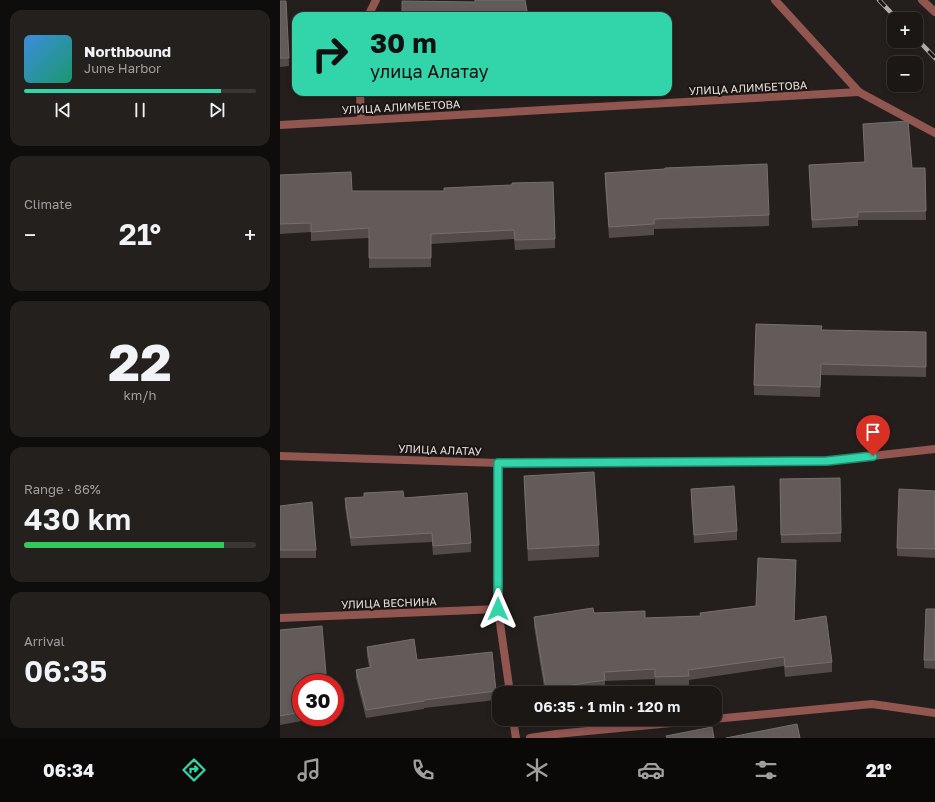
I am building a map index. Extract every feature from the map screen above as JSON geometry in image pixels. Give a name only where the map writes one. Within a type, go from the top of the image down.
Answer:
[{"type":"street","points":[[370,12],[376,0]]},
{"type":"street","points":[[775,0],[859,92],[935,133]]},
{"type":"street","points":[[922,0],[935,12]]},
{"type":"street","name":"УЛИЦА АЛИМБЕТОВА","points":[[280,125],[859,92]]},
{"type":"street","points":[[360,96],[361,120]]},
{"type":"street","name":"УЛИЦА АЛАТАУ","points":[[280,456],[498,463],[827,461],[935,449]]},
{"type":"street","points":[[498,463],[498,609],[509,686]]},
{"type":"street","name":"УЛИЦА ВЕСНИНА","points":[[280,618],[498,609]]},
{"type":"street","points":[[530,738],[872,704],[935,713]]},
{"type":"street","points":[[514,726],[516,738]]},
{"type":"building","points":[[475,0],[525,0],[527,12],[402,12],[402,1],[475,2]]},
{"type":"building","points":[[280,1],[286,1],[289,58],[280,58]]},
{"type":"building","points":[[908,121],[912,168],[925,168],[926,211],[858,212],[858,217],[812,220],[809,165],[865,162],[863,124]]},
{"type":"building","points":[[767,164],[769,215],[654,219],[654,224],[609,227],[605,173],[665,168]]},
{"type":"building","points":[[351,172],[352,191],[444,191],[444,188],[512,185],[512,183],[553,182],[555,239],[515,240],[514,230],[431,234],[431,258],[369,258],[369,228],[311,232],[311,223],[280,224],[280,175]]},
{"type":"building","points":[[756,324],[822,326],[821,330],[926,332],[926,367],[821,364],[820,387],[754,385]]},
{"type":"building","points":[[594,472],[599,545],[528,549],[524,476]]},
{"type":"building","points":[[840,478],[841,533],[781,535],[780,479]]},
{"type":"building","points":[[734,486],[737,531],[694,535],[691,489]]},
{"type":"building","points":[[899,489],[935,491],[935,549],[897,548]]},
{"type":"building","points":[[403,491],[404,498],[467,493],[471,543],[433,546],[432,533],[351,538],[345,498],[364,497],[364,493]]},
{"type":"building","points":[[312,502],[316,550],[280,550],[280,506]]},
{"type":"building","points":[[758,558],[796,560],[794,621],[826,616],[832,662],[785,667],[784,657],[688,670],[689,676],[655,677],[655,669],[604,672],[605,680],[566,686],[546,686],[534,617],[593,608],[594,613],[645,611],[645,618],[701,616],[700,613],[756,606]]},
{"type":"building","points":[[926,609],[935,609],[935,660],[924,660]]},
{"type":"building","points":[[322,626],[326,674],[292,674],[292,714],[280,716],[280,630]]},
{"type":"building","points":[[414,639],[417,660],[492,652],[495,686],[492,686],[492,692],[424,700],[366,710],[356,670],[371,667],[367,647]]},
{"type":"building","points":[[797,724],[800,738],[726,738]]},
{"type":"building","points":[[712,727],[714,738],[667,738],[666,736]]},
{"type":"railway","points":[[879,0],[890,12]]},
{"type":"railway","points":[[923,45],[935,58]]},
{"type":"route","points":[[498,609],[498,463],[827,461],[873,456]]}]
